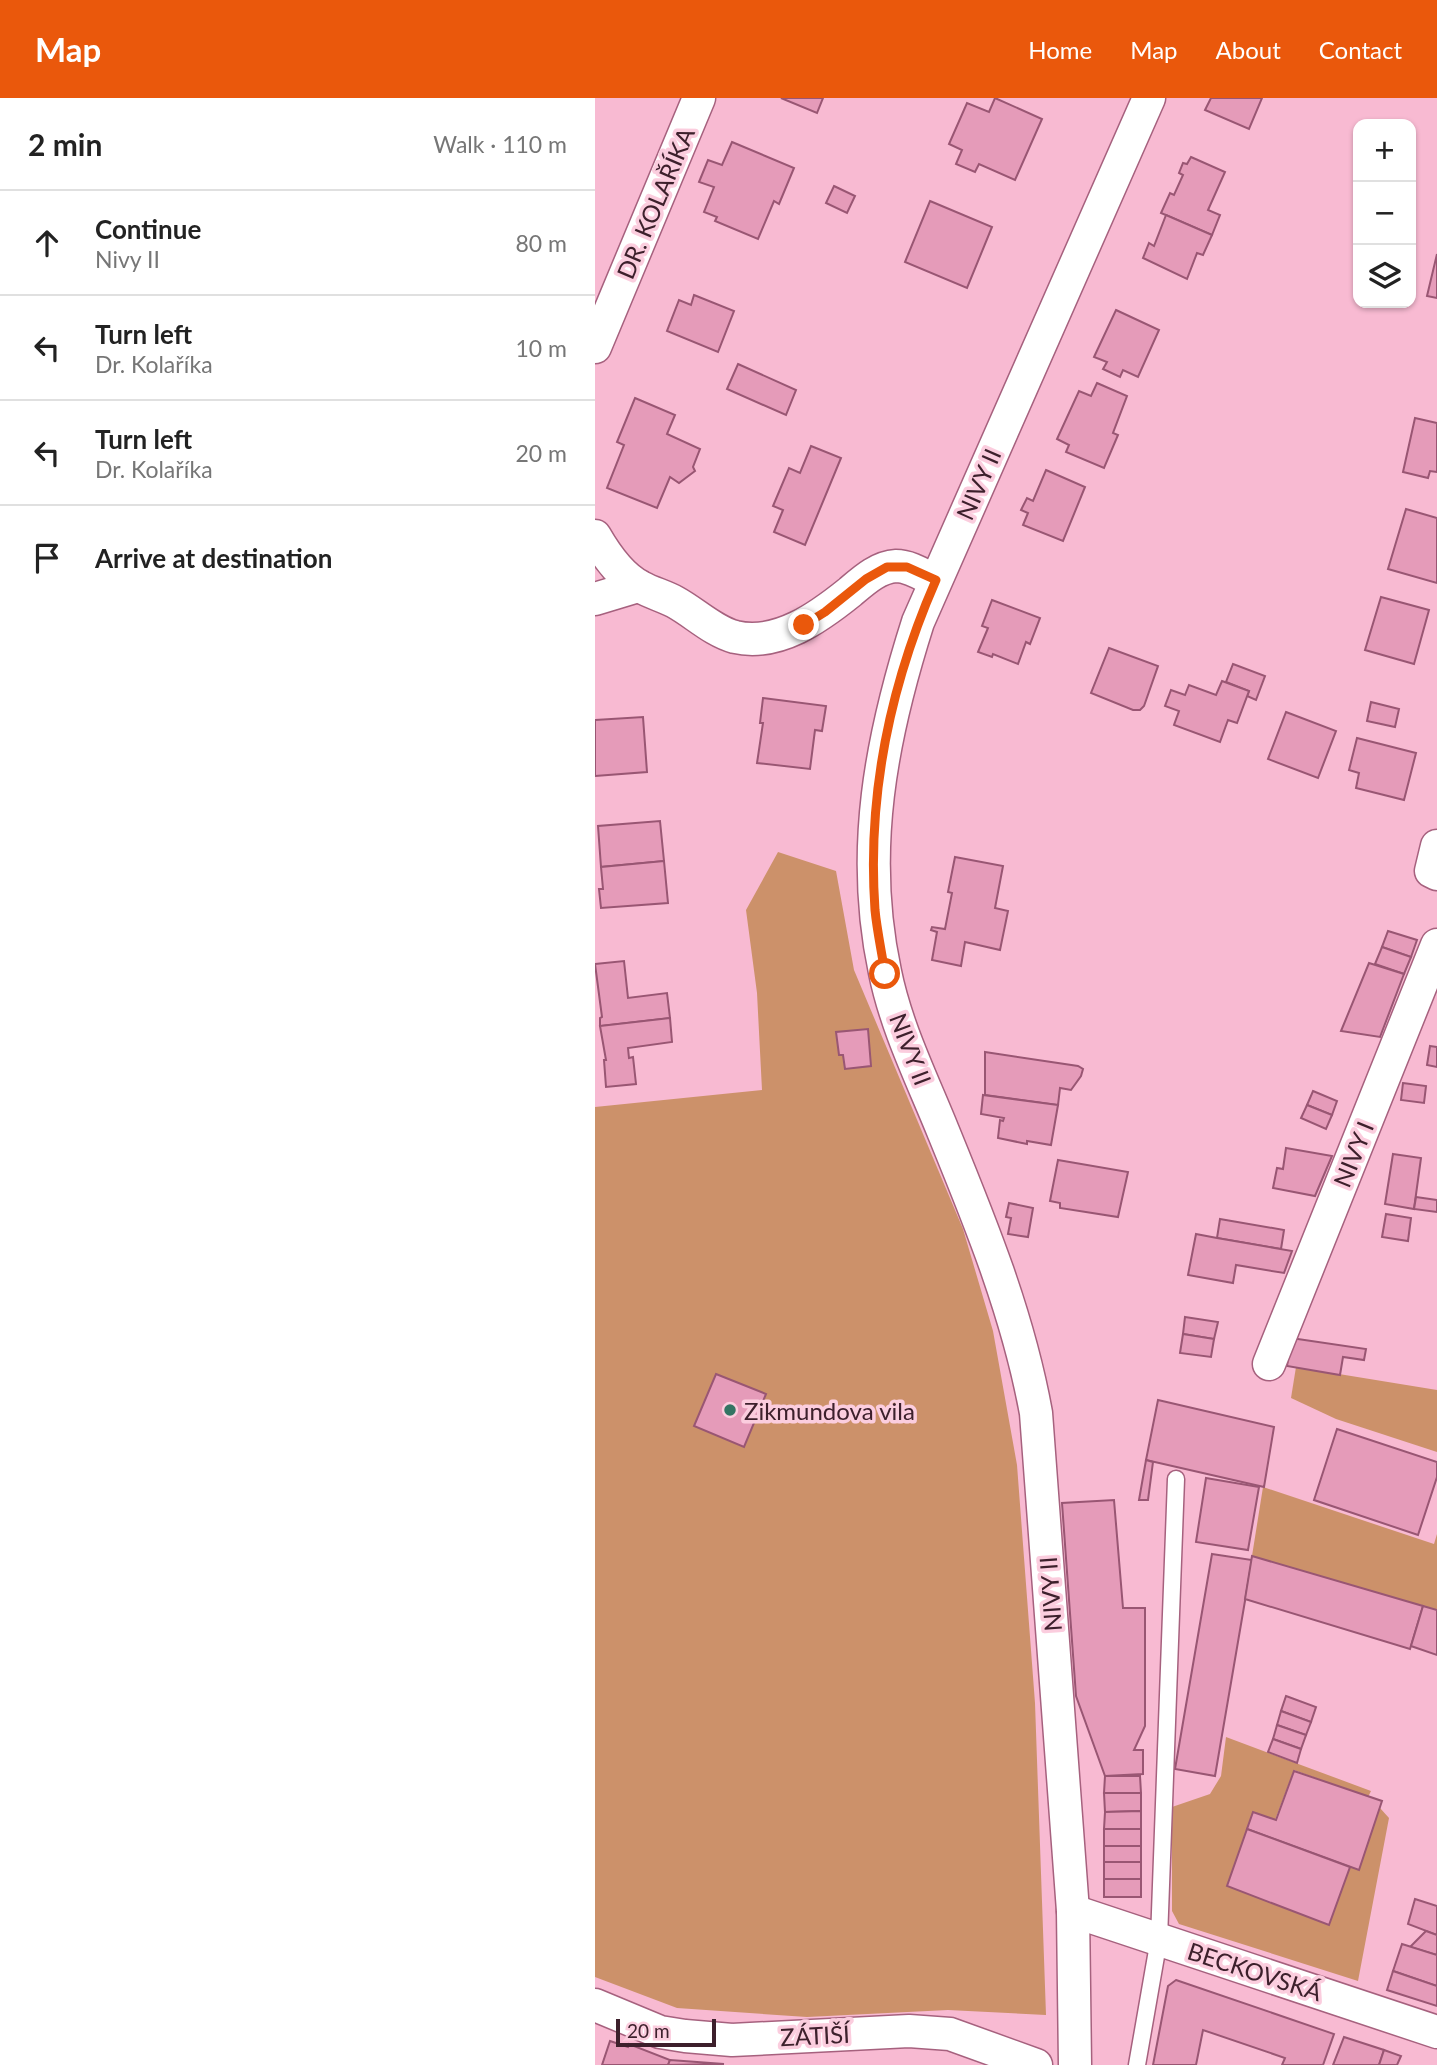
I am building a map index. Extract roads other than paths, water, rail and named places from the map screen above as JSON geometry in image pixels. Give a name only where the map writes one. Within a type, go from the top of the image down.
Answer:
[{"type":"street","name":"DR. KOLAŘÍKA","points":[[595,347],[699,98]]},
{"type":"street","name":"NIVY II","points":[[1075,2065],[1073,1911],[1040,1455],[1028,1371],[991,1247],[901,1030],[885,974],[875,912],[873,842],[885,736],[918,622],[1149,98]]},
{"type":"street","points":[[595,536],[618,569],[638,586],[675,602],[728,635],[749,638],[785,633],[804,625],[866,579],[887,567],[907,567],[936,580]]},
{"type":"street","points":[[595,599],[638,586]]},
{"type":"street","name":"NIVY I","points":[[1269,1364],[1437,945]]},
{"type":"street","name":"BECKOVSKÁ","points":[[1073,1911],[1437,2032]]},
{"type":"street","name":"ZÁTIŠÍ","points":[[595,2005],[660,2032],[732,2040],[895,2032],[950,2034],[1035,2065]]},
{"type":"lane","points":[[1137,2065],[1159,1940],[1176,1479]]},
{"type":"place","name":"Zikmundova vila","points":[[730,1410]]}]
